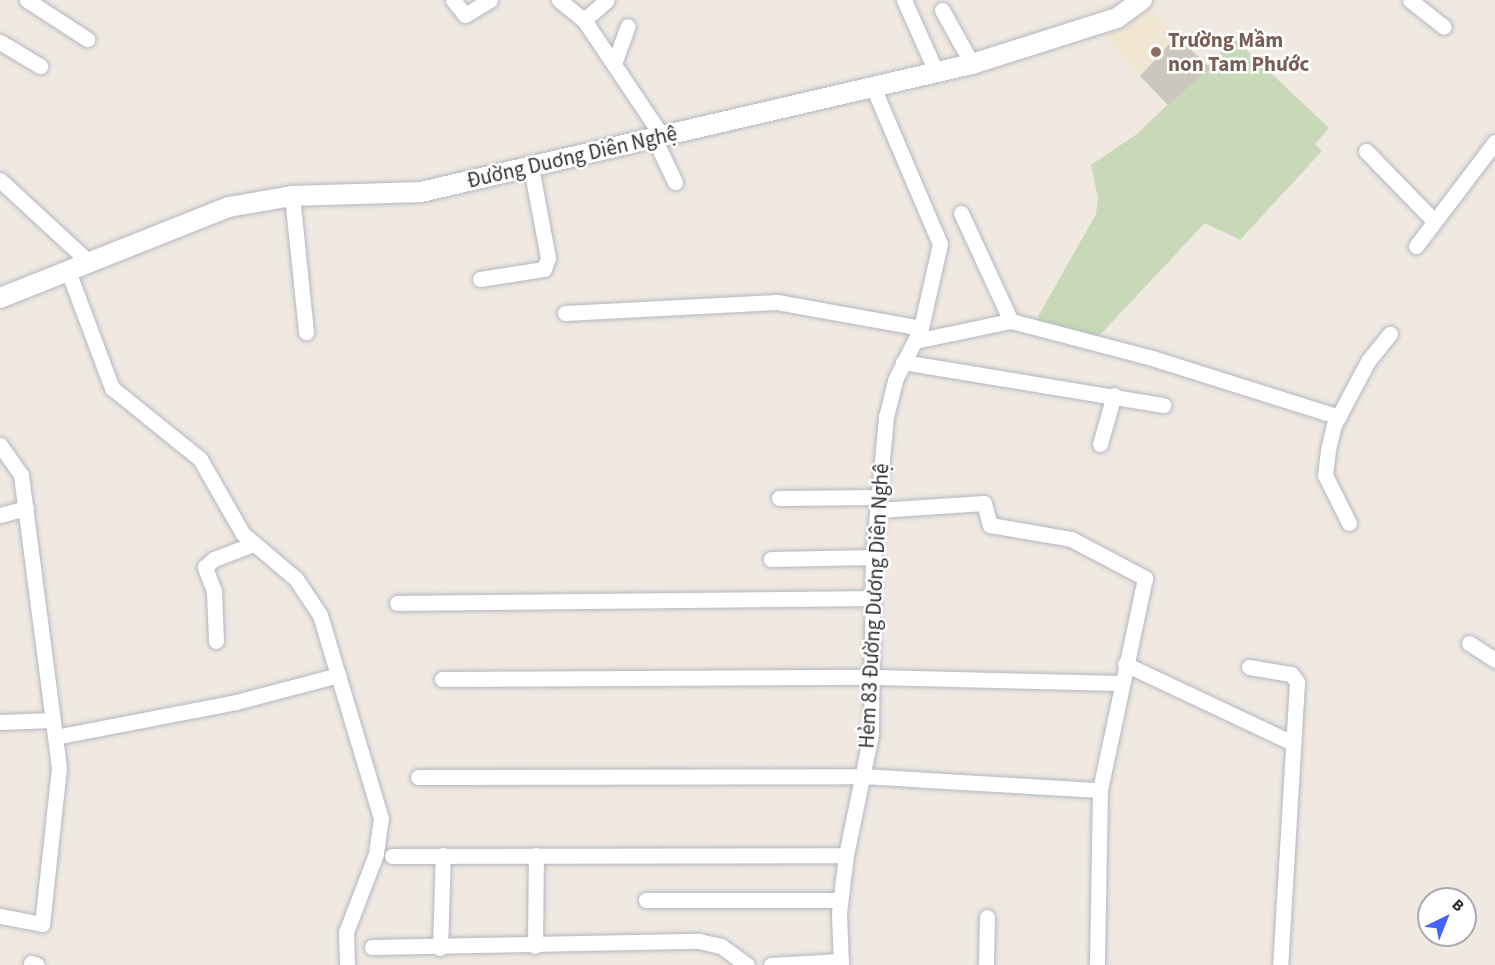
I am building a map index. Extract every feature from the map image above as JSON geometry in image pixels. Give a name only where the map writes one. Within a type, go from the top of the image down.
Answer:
[{"type":"street","points":[[27,0],[87,39]]},
{"type":"street","points":[[453,0],[465,15],[490,0]]},
{"type":"street","points":[[559,0],[584,20],[615,61],[658,137],[675,182]]},
{"type":"street","points":[[584,20],[607,0]]},
{"type":"street","points":[[904,0],[936,72]]},
{"type":"street","name":"Đường Duơng Diên Nghệ","points":[[0,298],[229,207],[292,196],[421,192],[972,64],[1117,18],[1142,0]]},
{"type":"street","points":[[1410,0],[1444,27]]},
{"type":"street","points":[[942,10],[972,64]]},
{"type":"street","points":[[615,61],[628,26]]},
{"type":"street","points":[[0,42],[40,66]]},
{"type":"street","name":"Hẻm 83 Đường Dương Diên Nghệ","points":[[841,963],[840,900],[846,855],[862,776],[875,677],[873,557],[889,402],[903,362],[918,334],[940,244],[873,87]]},
{"type":"street","points":[[1416,246],[1495,142]]},
{"type":"street","points":[[1366,151],[1434,221]]},
{"type":"street","points":[[480,279],[544,269],[548,258],[531,167]]},
{"type":"street","points":[[0,180],[89,262]]},
{"type":"street","points":[[292,196],[306,332]]},
{"type":"street","points":[[961,213],[1011,321]]},
{"type":"street","points":[[68,271],[112,388],[200,459],[243,534],[310,595],[338,675],[381,818],[376,854],[346,932],[347,965]]},
{"type":"street","points":[[565,313],[777,302],[918,334],[1011,321],[1152,358],[1339,417]]},
{"type":"street","points":[[1349,523],[1325,475],[1339,417],[1368,361],[1390,334]]},
{"type":"street","points":[[903,362],[1114,395],[1163,405]]},
{"type":"street","points":[[1100,444],[1114,395]]},
{"type":"street","points":[[0,445],[21,476],[55,737],[57,791],[42,924],[0,916]]},
{"type":"street","points":[[779,498],[879,503],[984,503],[990,525],[1071,539],[1141,573],[1145,578],[1120,683],[1100,790],[1097,965]]},
{"type":"street","points":[[0,515],[26,507]]},
{"type":"street","points":[[216,641],[214,591],[205,567],[214,559],[253,544]]},
{"type":"street","points":[[771,559],[873,557]]},
{"type":"street","points":[[397,603],[873,598]]},
{"type":"street","points":[[1469,643],[1495,660]]},
{"type":"street","points":[[1125,664],[1293,743]]},
{"type":"street","points":[[1249,667],[1296,676],[1280,965]]},
{"type":"street","points":[[55,737],[236,702],[338,675]]},
{"type":"street","points":[[442,679],[875,677],[1120,683]]},
{"type":"street","points":[[0,722],[53,720]]},
{"type":"street","points":[[418,777],[862,776],[1100,790]]},
{"type":"street","points":[[440,948],[443,855]]},
{"type":"street","points":[[535,946],[536,855]]},
{"type":"street","points":[[393,856],[846,855]]},
{"type":"street","points":[[646,900],[840,900]]},
{"type":"street","points":[[986,965],[987,917]]},
{"type":"street","points":[[372,947],[440,948],[713,942],[747,965]]},
{"type":"street","points":[[771,965],[841,963]]},
{"type":"shaded area","name":"Trường Mầm non Tam Phước","points":[[1147,6],[1210,68],[1168,105],[1098,31]]},
{"type":"green space","points":[[1235,39],[1329,128],[1315,144],[1322,151],[1240,240],[1205,223],[1097,338],[1035,322],[1096,214],[1098,198],[1091,165],[1137,134]]},
{"type":"building","points":[[1177,36],[1210,68],[1168,105],[1140,76]]},
{"type":"place","name":"Trường Mầm non Tam Phước","points":[[1156,52]]}]
